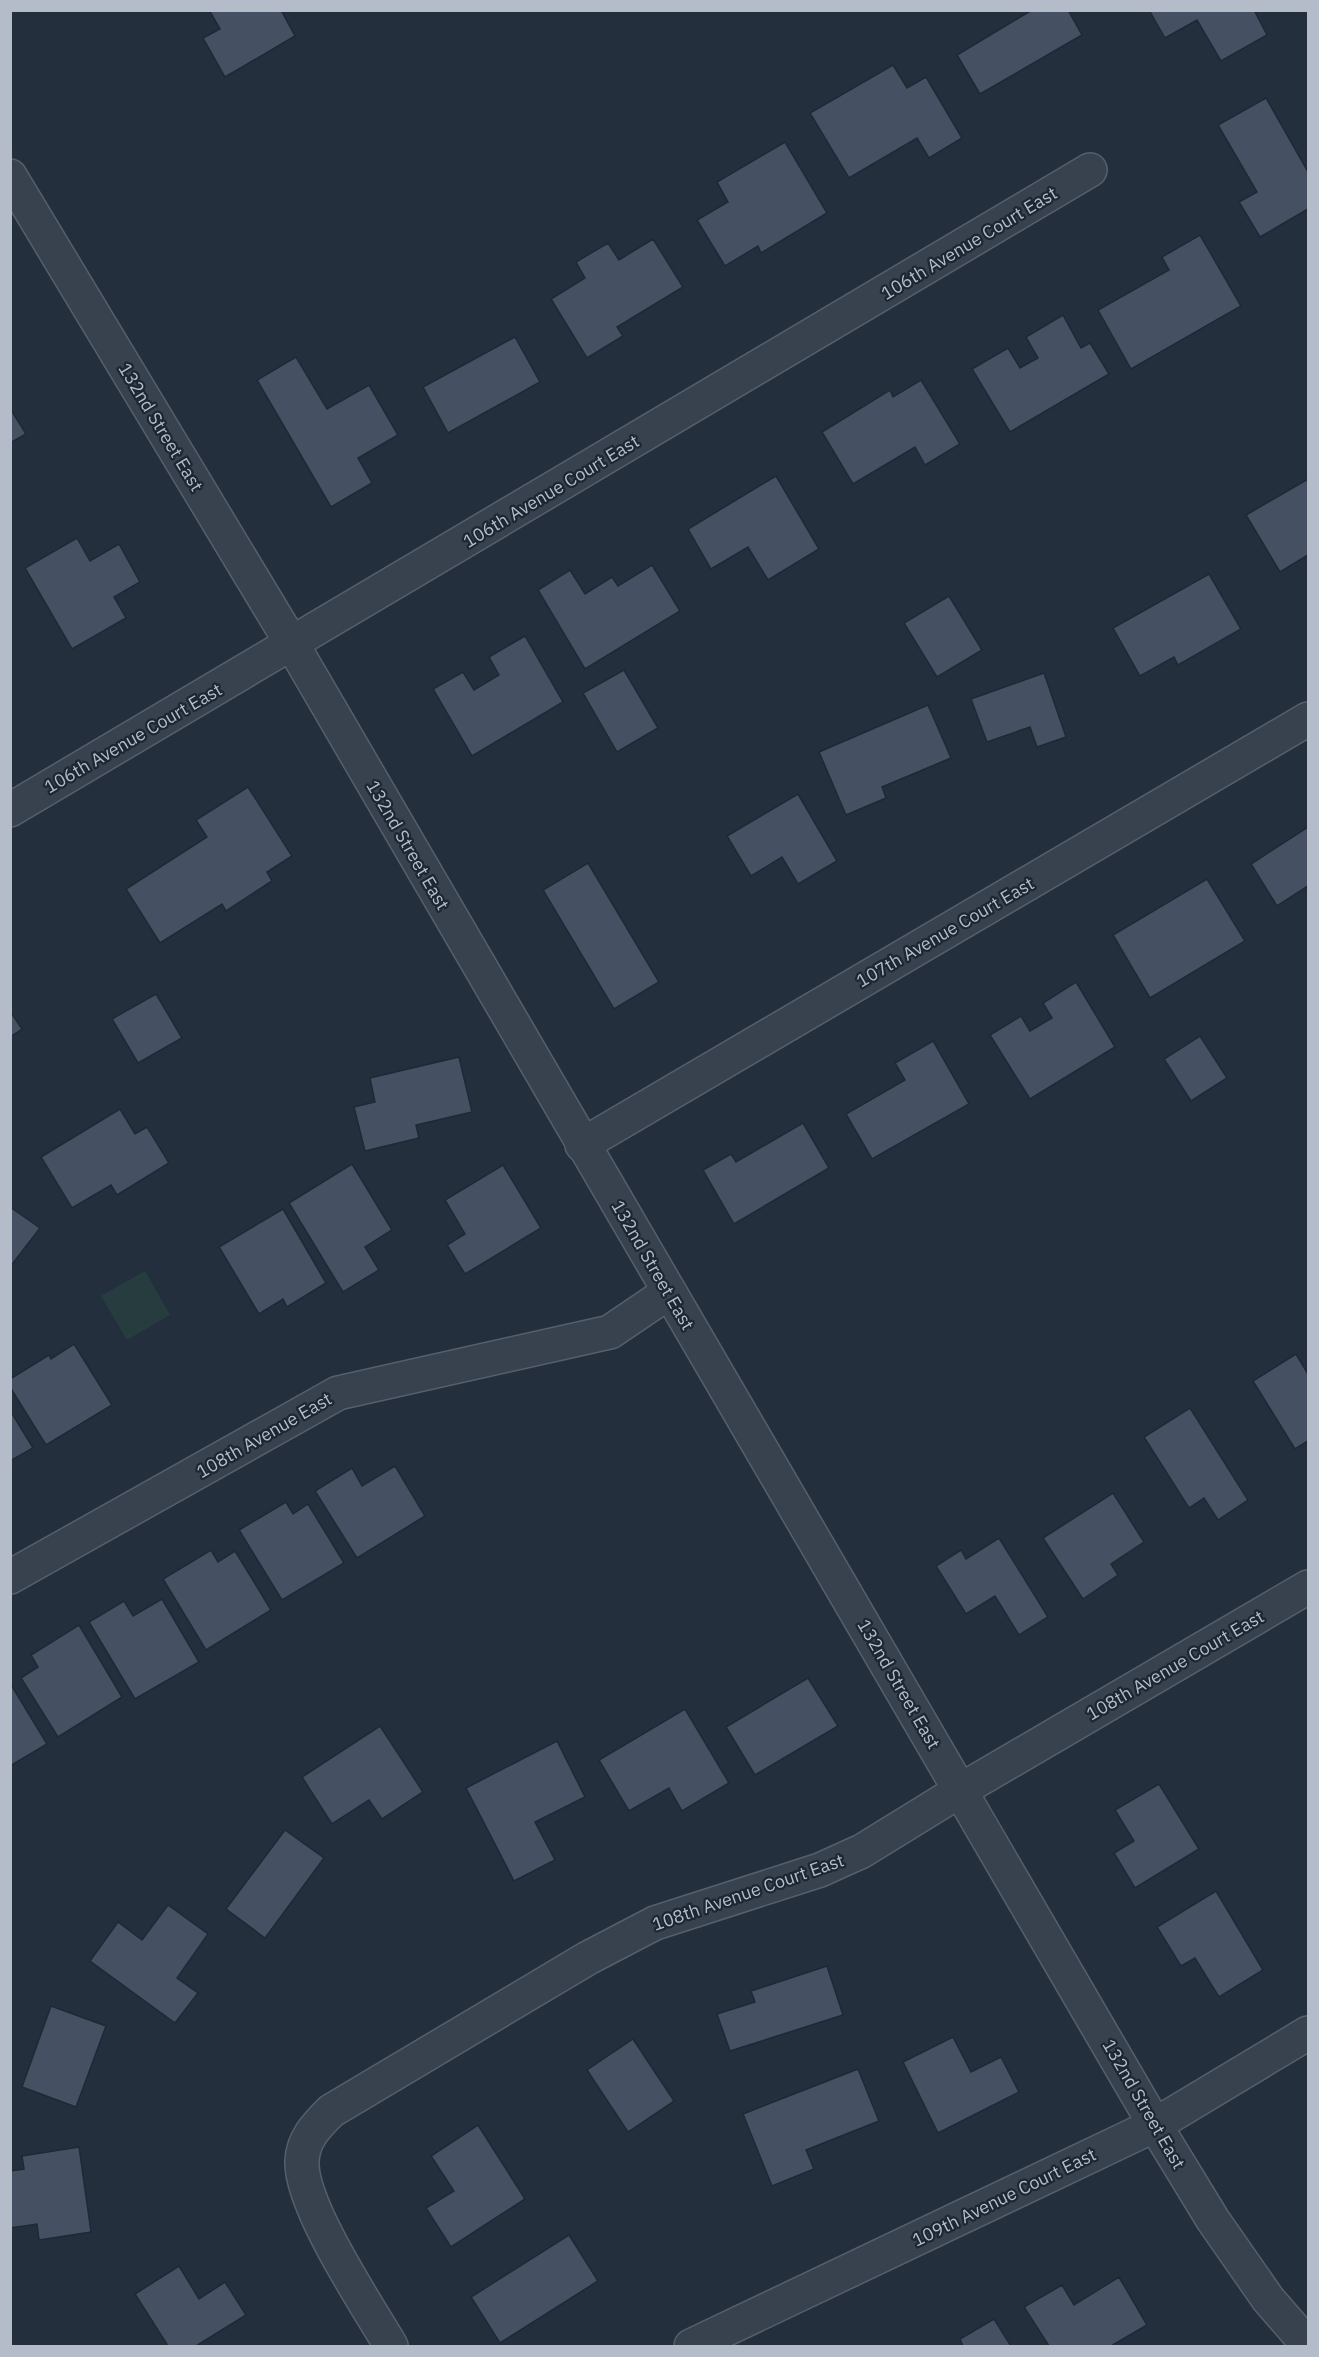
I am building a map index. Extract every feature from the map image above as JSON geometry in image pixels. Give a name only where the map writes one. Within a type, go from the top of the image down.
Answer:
[{"type":"street","name":"106th Avenue Court East","points":[[10,810],[292,645],[1090,170]]},
{"type":"street","name":"132nd Street East","points":[[10,176],[292,645],[1155,2125],[1212,2220],[1268,2299],[1308,2345]]},
{"type":"street","name":"107th Avenue Court East","points":[[582,1145],[1308,719]]},
{"type":"street","name":"108th Avenue East","points":[[10,1577],[338,1393],[610,1332],[669,1292]]},
{"type":"street","name":"108th Avenue Court East","points":[[391,2346],[318,2220],[305,2182],[302,2161],[309,2132],[331,2111],[588,1958],[655,1923],[820,1869],[862,1851],[961,1790],[1308,1587]]},
{"type":"street","name":"109th Avenue Court East","points":[[691,2346],[1155,2125],[1308,2033]]},
{"type":"green space","points":[[145,1271],[170,1315],[127,1340],[101,1296]]},
{"type":"building","points":[[209,10],[281,10],[295,36],[225,77],[203,38],[220,29]]},
{"type":"building","points":[[1032,10],[1068,10],[1082,35],[980,94],[957,55]]},
{"type":"building","points":[[1149,10],[1254,10],[1267,35],[1221,61],[1197,20],[1165,38]]},
{"type":"building","points":[[893,65],[907,88],[926,77],[962,138],[929,158],[917,138],[849,178],[810,113]]},
{"type":"building","points":[[1266,98],[1308,172],[1308,209],[1260,237],[1239,202],[1257,192],[1218,125]]},
{"type":"building","points":[[785,142],[827,213],[761,253],[758,246],[725,266],[697,220],[728,202],[717,182]]},
{"type":"building","points":[[1200,235],[1241,306],[1131,369],[1098,310],[1169,270],[1162,257]]},
{"type":"building","points":[[653,239],[683,287],[617,327],[623,336],[587,358],[551,299],[585,278],[576,262],[608,243],[619,260]]},
{"type":"building","points":[[1063,315],[1081,348],[1090,343],[1109,374],[1010,432],[972,369],[1008,348],[1020,368],[1038,358],[1026,337]]},
{"type":"building","points":[[515,337],[540,382],[448,433],[423,387]]},
{"type":"building","points":[[296,357],[327,409],[369,385],[398,435],[358,458],[372,483],[331,507],[257,380]]},
{"type":"building","points":[[921,380],[960,444],[925,465],[915,447],[853,484],[822,432],[890,390],[893,397]]},
{"type":"building","points":[[10,408],[26,434],[10,443]]},
{"type":"building","points":[[776,476],[819,549],[768,580],[748,547],[711,569],[688,529]]},
{"type":"building","points":[[1308,479],[1308,555],[1280,572],[1246,515]]},
{"type":"building","points":[[77,538],[90,561],[119,544],[140,582],[114,597],[126,618],[72,649],[25,568]]},
{"type":"building","points":[[652,565],[680,611],[585,669],[538,590],[570,570],[585,594],[612,577],[618,586]]},
{"type":"building","points":[[1209,574],[1241,629],[1178,665],[1174,657],[1140,676],[1113,628]]},
{"type":"building","points":[[949,596],[982,650],[937,677],[904,623]]},
{"type":"building","points":[[525,636],[563,702],[472,756],[433,689],[463,672],[474,690],[499,675],[489,657]]},
{"type":"building","points":[[624,670],[658,728],[617,752],[583,693]]},
{"type":"building","points":[[1044,673],[1066,737],[1037,747],[1030,727],[987,742],[971,699]]},
{"type":"building","points":[[928,705],[951,758],[882,787],[886,798],[846,815],[819,752]]},
{"type":"building","points":[[248,787],[292,856],[267,872],[272,881],[226,911],[222,904],[160,943],[126,889],[207,837],[196,820]]},
{"type":"building","points":[[798,794],[837,861],[798,884],[782,857],[751,876],[727,836]]},
{"type":"building","points":[[1308,827],[1308,886],[1277,906],[1251,864]]},
{"type":"building","points":[[588,863],[659,982],[614,1009],[543,890]]},
{"type":"building","points":[[1207,879],[1245,941],[1150,998],[1113,935]]},
{"type":"building","points":[[1076,982],[1115,1047],[1030,1099],[990,1035],[1021,1016],[1030,1031],[1052,1018],[1043,1003]]},
{"type":"building","points":[[156,994],[182,1038],[138,1063],[112,1019]]},
{"type":"building","points":[[10,1011],[22,1029],[10,1037]]},
{"type":"building","points":[[1200,1036],[1227,1078],[1191,1101],[1164,1059]]},
{"type":"building","points":[[933,1041],[969,1104],[872,1159],[846,1114],[905,1080],[895,1063]]},
{"type":"building","points":[[459,1057],[472,1112],[416,1125],[419,1138],[365,1151],[354,1107],[375,1102],[370,1078]]},
{"type":"building","points":[[120,1109],[135,1134],[147,1127],[169,1163],[117,1195],[111,1185],[72,1208],[41,1157]]},
{"type":"building","points":[[803,1123],[829,1168],[734,1224],[703,1170],[731,1154],[736,1162]]},
{"type":"building","points":[[352,1164],[392,1230],[365,1247],[379,1270],[343,1292],[289,1203]]},
{"type":"building","points":[[503,1165],[541,1228],[465,1274],[447,1245],[465,1234],[445,1200]]},
{"type":"building","points":[[10,1207],[40,1228],[10,1267]]},
{"type":"building","points":[[283,1209],[326,1283],[287,1307],[283,1299],[259,1314],[219,1247]]},
{"type":"building","points":[[74,1344],[112,1405],[46,1445],[10,1387],[10,1379],[49,1355],[51,1359]]},
{"type":"building","points":[[1296,1354],[1308,1374],[1308,1441],[1295,1449],[1253,1381]]},
{"type":"building","points":[[1190,1408],[1248,1500],[1218,1520],[1204,1498],[1189,1508],[1144,1437]]},
{"type":"building","points":[[10,1410],[33,1448],[10,1461]]},
{"type":"building","points":[[395,1466],[425,1516],[357,1558],[315,1491],[352,1468],[362,1486]]},
{"type":"building","points":[[1113,1493],[1144,1542],[1111,1564],[1118,1575],[1083,1599],[1043,1538]]},
{"type":"building","points":[[286,1502],[293,1514],[308,1504],[344,1563],[282,1600],[239,1530]]},
{"type":"building","points":[[999,1538],[1048,1617],[1019,1635],[995,1596],[966,1614],[936,1566],[961,1550],[966,1559]]},
{"type":"building","points":[[211,1550],[218,1562],[235,1551],[271,1610],[206,1650],[163,1579]]},
{"type":"building","points":[[162,1599],[199,1662],[135,1699],[89,1622],[124,1601],[133,1616]]},
{"type":"building","points":[[79,1625],[122,1697],[58,1737],[21,1678],[38,1667],[31,1655]]},
{"type":"building","points":[[808,1678],[838,1726],[755,1775],[726,1727]]},
{"type":"building","points":[[10,1683],[47,1744],[10,1766]]},
{"type":"building","points":[[685,1709],[729,1783],[682,1811],[669,1788],[629,1811],[599,1760]]},
{"type":"building","points":[[380,1726],[423,1792],[382,1819],[369,1800],[332,1824],[302,1777]]},
{"type":"building","points":[[557,1741],[585,1797],[535,1822],[555,1860],[514,1881],[466,1788]]},
{"type":"building","points":[[1159,1784],[1199,1849],[1135,1888],[1114,1853],[1134,1841],[1115,1810]]},
{"type":"building","points":[[285,1830],[324,1858],[265,1938],[226,1909]]},
{"type":"building","points":[[1216,1891],[1263,1970],[1219,1997],[1195,1958],[1181,1966],[1157,1927]]},
{"type":"building","points":[[168,1905],[208,1934],[177,1978],[198,1993],[175,2023],[90,1961],[118,1922],[142,1940]]},
{"type":"building","points":[[827,1966],[843,2015],[730,2051],[717,2014],[755,2002],[751,1991]]},
{"type":"building","points":[[51,2006],[106,2026],[76,2107],[22,2087]]},
{"type":"building","points":[[953,2037],[971,2072],[1001,2057],[1019,2092],[938,2133],[903,2062]]},
{"type":"building","points":[[633,2039],[674,2101],[628,2132],[587,2070]]},
{"type":"building","points":[[858,2069],[879,2121],[806,2150],[814,2169],[772,2186],[743,2114]]},
{"type":"building","points":[[478,2125],[525,2199],[451,2247],[426,2208],[454,2191],[431,2156]]},
{"type":"building","points":[[79,2147],[91,2232],[39,2240],[37,2224],[10,2228],[10,2171],[24,2169],[22,2156]]},
{"type":"building","points":[[569,2235],[598,2281],[500,2343],[471,2297]]},
{"type":"building","points":[[179,2266],[199,2299],[225,2282],[246,2315],[196,2346],[168,2346],[135,2294]]},
{"type":"building","points":[[1119,2277],[1147,2325],[1111,2346],[1049,2346],[1024,2307],[1062,2285],[1074,2305]]},
{"type":"building","points":[[994,2319],[1011,2346],[963,2346],[960,2339]]}]
